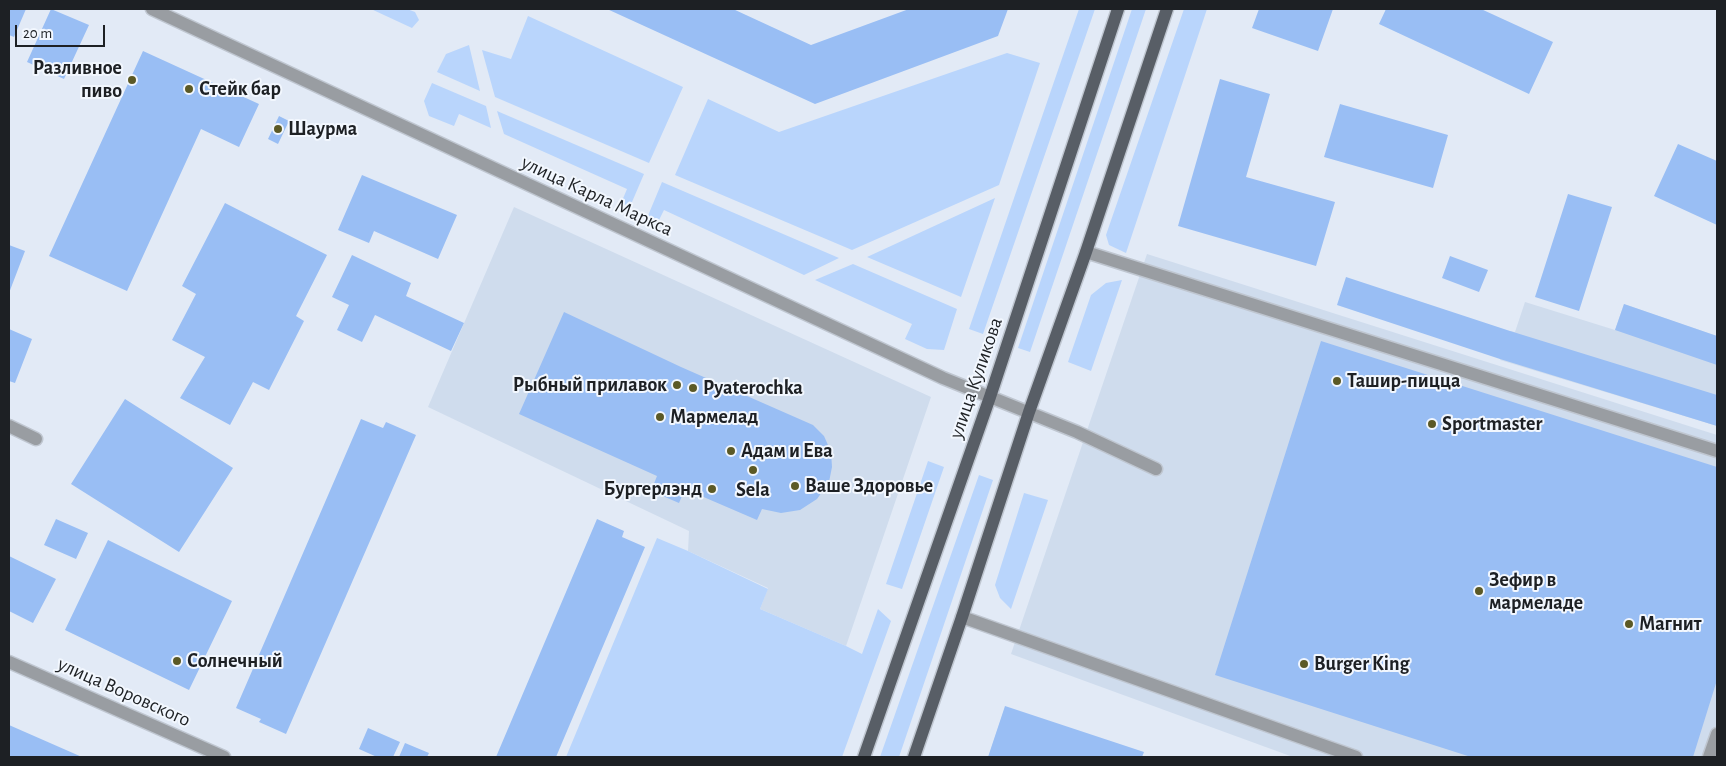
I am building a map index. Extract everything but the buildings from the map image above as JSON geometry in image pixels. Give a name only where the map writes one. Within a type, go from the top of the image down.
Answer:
[{"type":"main road","name":"улица Куликова","points":[[864,757],[990,397],[1118,9]]},
{"type":"main road","points":[[914,757],[1029,412],[1086,252],[1167,9]]},
{"type":"street","name":"улица Карла Маркса","points":[[152,9],[943,378],[1077,432],[1156,469]]},
{"type":"street","points":[[1086,252],[1717,451]]},
{"type":"street","points":[[9,426],[36,439]]},
{"type":"street","points":[[962,617],[1356,757]]},
{"type":"street","name":"улица Воровского","points":[[9,662],[224,757]]},
{"type":"street","points":[[1709,757],[1717,734]]},
{"type":"shaded area","points":[[371,9],[407,9],[415,12],[419,20],[412,28]]},
{"type":"shaded area","points":[[1079,9],[1095,9],[983,334],[969,329]]},
{"type":"shaded area","points":[[1132,9],[1146,9],[1030,352],[1018,348]]},
{"type":"shaded area","points":[[1184,9],[1207,9],[1126,253],[1109,245],[1106,235]]},
{"type":"shaded area","points":[[528,16],[683,87],[649,163],[495,97],[482,50],[511,59]]},
{"type":"shaded area","points":[[469,45],[480,91],[437,72],[446,54]]},
{"type":"shaded area","points":[[1007,53],[1040,63],[999,185],[852,250],[675,175],[708,99],[779,132]]},
{"type":"shaded area","points":[[432,83],[486,106],[491,128],[459,114],[454,126],[429,116],[424,101]]},
{"type":"shaded area","points":[[497,111],[644,174],[632,202],[619,208],[627,189],[504,134]]},
{"type":"shaded area","points":[[662,182],[839,258],[804,275],[664,210],[656,226],[647,218]]},
{"type":"shaded area","points":[[995,198],[961,297],[867,257]]},
{"type":"shaded area","points":[[514,207],[931,397],[846,646],[760,609],[768,588],[688,551],[689,531],[428,407]]},
{"type":"shaded area","points":[[1147,254],[1717,435],[1717,757],[1293,757],[1011,654]]},
{"type":"shaded area","points":[[853,264],[957,309],[944,350],[927,349],[905,339],[912,324],[815,280]]},
{"type":"shaded area","points":[[1122,280],[1091,371],[1068,362],[1091,295],[1106,283]]},
{"type":"shaded area","points":[[1525,302],[1615,330],[1624,304],[1717,336],[1717,426],[1500,360],[1510,331],[1515,332]]},
{"type":"shaded area","points":[[928,461],[944,467],[902,589],[886,584]]},
{"type":"shaded area","points":[[979,475],[993,480],[899,757],[880,757]]},
{"type":"shaded area","points":[[1024,493],[1048,500],[1011,609],[1000,598],[995,585]]},
{"type":"shaded area","points":[[657,538],[768,589],[760,609],[862,654],[878,609],[891,621],[842,757],[566,757]]},
{"type":"place","name":"Разливное пиво","points":[[132,80]]},
{"type":"place","name":"Стейк бар","points":[[189,89]]},
{"type":"place","name":"Шаурма","points":[[278,129]]},
{"type":"place","name":"Ташир-пицца","points":[[1337,381]]},
{"type":"place","name":"Рыбный прилавок","points":[[677,385]]},
{"type":"place","name":"Pyaterochka","points":[[693,388]]},
{"type":"place","name":"Мармелад","points":[[660,417]]},
{"type":"place","name":"Sportmaster","points":[[1432,424]]},
{"type":"place","name":"Адам и Ева","points":[[731,451]]},
{"type":"place","name":"Sela","points":[[753,470]]},
{"type":"place","name":"Ваше Здоровье","points":[[795,486]]},
{"type":"place","name":"Бургерлэнд","points":[[712,489]]},
{"type":"place","name":"Зефир в мармеладе","points":[[1479,591]]},
{"type":"place","name":"Магнит","points":[[1629,624]]},
{"type":"place","name":"Солнечный","points":[[177,661]]},
{"type":"place","name":"Burger King","points":[[1304,664]]}]
